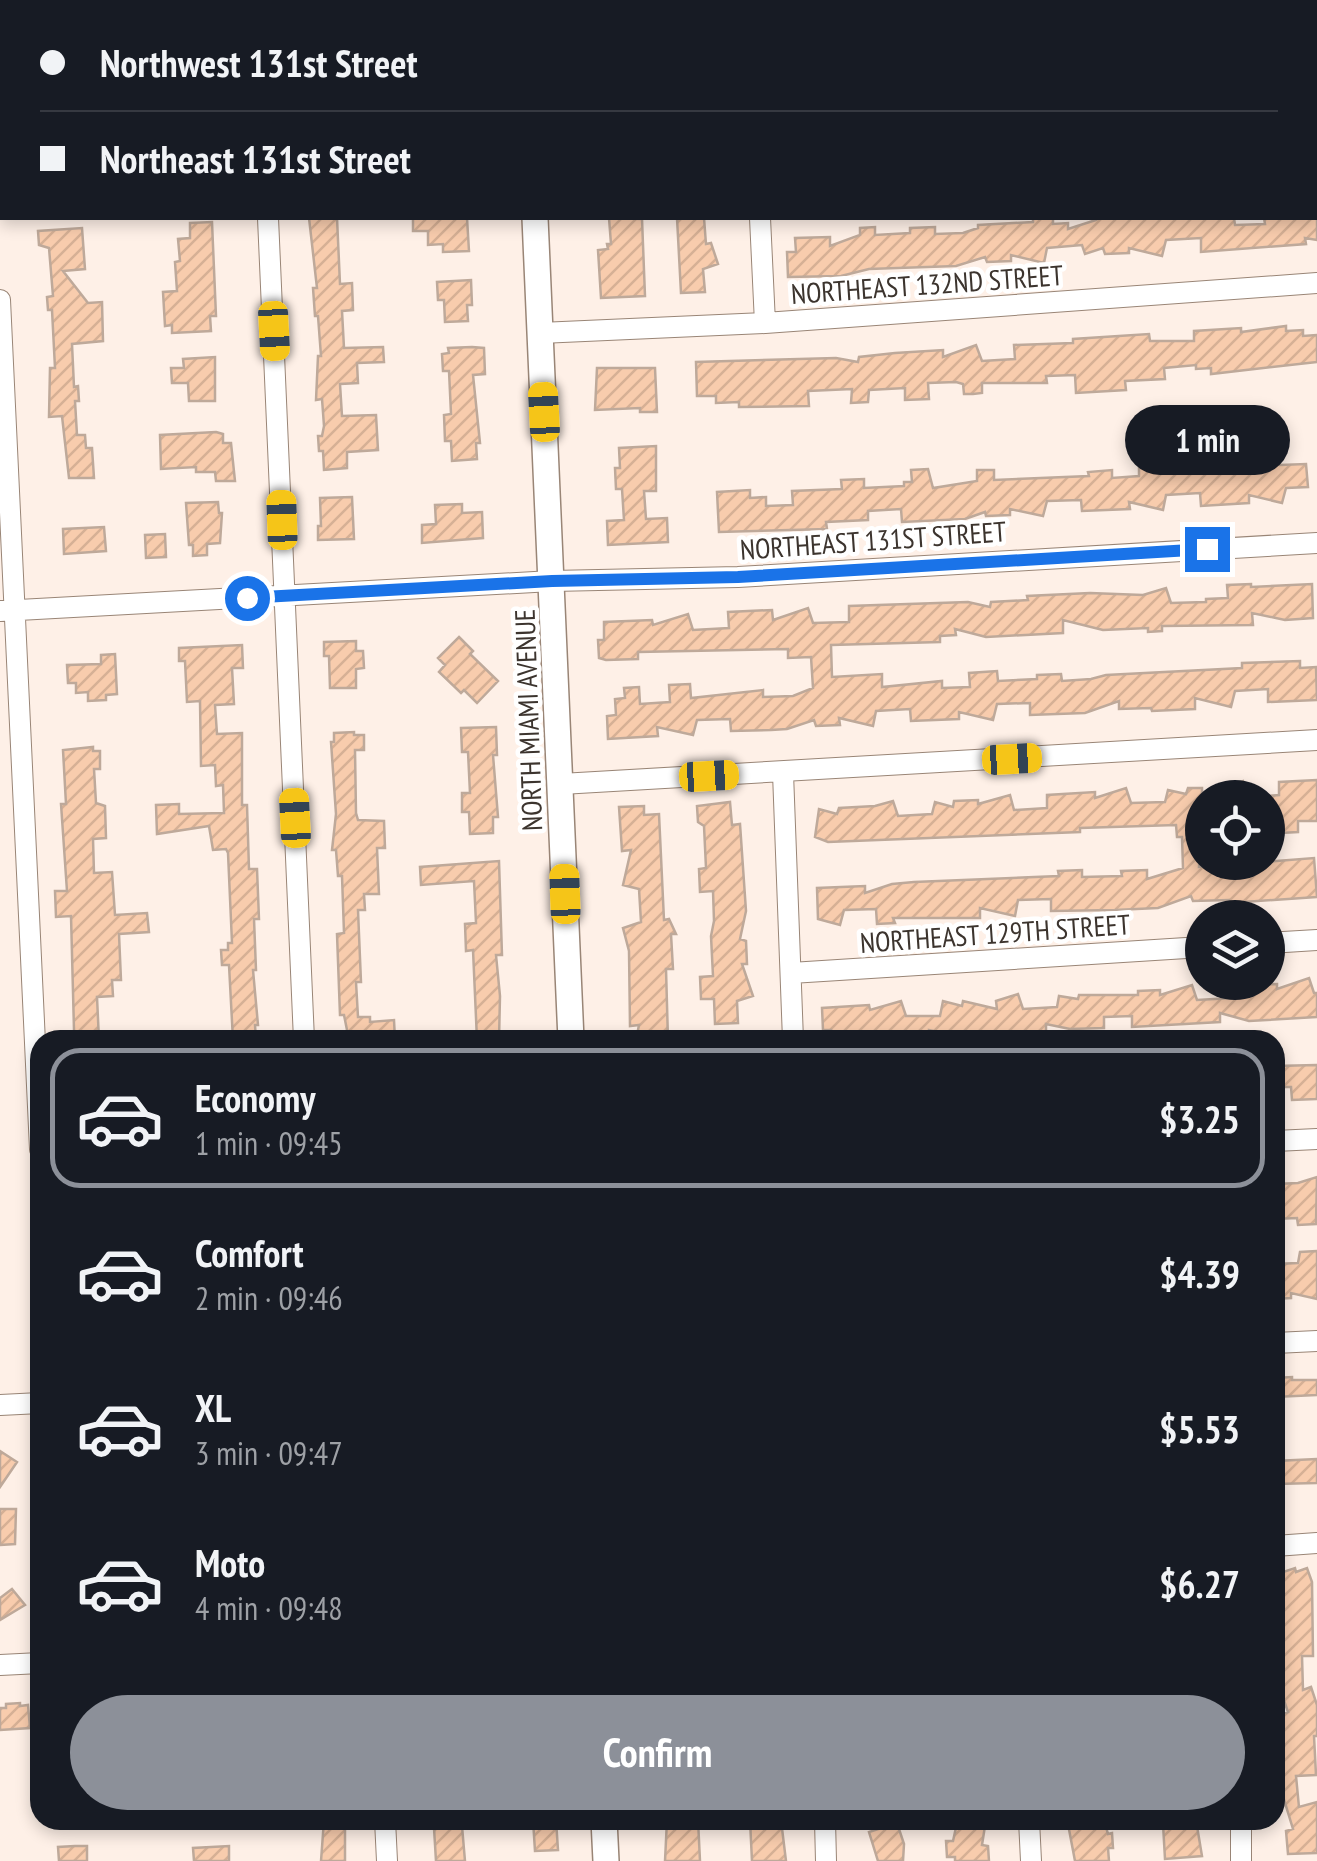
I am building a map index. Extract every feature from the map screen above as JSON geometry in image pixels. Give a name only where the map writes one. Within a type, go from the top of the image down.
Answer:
[{"type":"street","points":[[268,220],[304,1030]]},
{"type":"street","name":"NORTH MIAMI AVENUE","points":[[535,220],[571,1030]]},
{"type":"street","points":[[760,220],[765,324]]},
{"type":"street","name":"NORTHEAST 132ND STREET","points":[[540,333],[765,324],[1317,283]]},
{"type":"street","points":[[0,300],[7,611],[33,1030]]},
{"type":"street","name":"NORTHEAST 131ST STREET","points":[[7,611],[552,581],[738,577],[1317,542]]},
{"type":"street","points":[[561,784],[1317,740]]},
{"type":"street","points":[[784,773],[792,1030]]},
{"type":"street","points":[[1285,942],[1317,940]]},
{"type":"street","name":"NORTHEAST 129TH STREET","points":[[790,973],[1185,948]]},
{"type":"street","points":[[1285,1140],[1317,1138]]},
{"type":"street","points":[[1285,1343],[1317,1341]]},
{"type":"street","points":[[0,1405],[30,1404]]},
{"type":"street","points":[[1285,1545],[1317,1543]]},
{"type":"street","points":[[0,1665],[30,1664]]},
{"type":"street","points":[[385,1830],[387,1861]]},
{"type":"street","points":[[604,1830],[606,1861]]},
{"type":"street","points":[[825,1830],[826,1861]]},
{"type":"street","points":[[1029,1830],[1031,1861]]},
{"type":"street","points":[[1241,1830],[1242,1861]]},
{"type":"building","points":[[309,220],[337,220],[340,284],[352,283],[353,310],[342,311],[344,348],[383,347],[384,362],[357,363],[358,383],[340,384],[342,416],[376,415],[378,450],[347,452],[347,468],[324,470],[323,451],[319,451],[318,436],[322,436],[324,426],[322,399],[316,400],[321,356],[313,288],[317,288]]},
{"type":"building","points":[[413,220],[467,220],[469,251],[443,252],[443,244],[428,245],[428,231],[413,231]]},
{"type":"building","points":[[609,220],[642,220],[645,296],[601,298],[598,250],[608,249],[607,244],[611,244]]},
{"type":"building","points":[[677,220],[704,220],[706,244],[711,243],[718,264],[703,269],[705,292],[681,293]]},
{"type":"building","points":[[1096,220],[1234,220],[1235,225],[1265,224],[1264,220],[1317,220],[1317,240],[1305,238],[1306,244],[1201,252],[1201,238],[1166,240],[1162,256],[1129,248],[1129,253],[1105,254],[1103,248],[1085,254],[1082,245],[1047,248],[1044,263],[1011,255],[1011,261],[987,262],[985,257],[956,266],[788,277],[787,252],[796,252],[795,238],[830,237],[830,246],[860,235],[860,228],[875,227],[875,235],[935,227],[935,234],[963,233],[978,225],[1068,223],[1068,229]]},
{"type":"building","points":[[212,222],[216,316],[210,316],[211,331],[172,333],[172,325],[165,326],[163,292],[177,291],[178,239],[190,238],[190,223]]},
{"type":"building","points":[[82,228],[85,269],[63,271],[88,303],[102,302],[103,341],[72,344],[74,387],[78,386],[79,401],[75,401],[77,435],[85,435],[86,448],[92,448],[94,478],[69,478],[62,416],[49,417],[50,368],[55,368],[52,310],[48,310],[47,297],[53,296],[49,248],[39,245],[38,231]]},
{"type":"building","points":[[471,280],[468,321],[445,322],[444,300],[438,300],[437,282]]},
{"type":"building","points":[[1286,326],[1286,331],[1303,330],[1303,336],[1317,335],[1317,362],[1211,374],[1211,368],[1196,369],[1196,365],[1164,368],[1165,379],[1125,381],[1126,390],[1076,393],[1075,375],[1046,376],[1047,383],[982,383],[982,393],[973,394],[964,394],[963,384],[956,382],[928,383],[929,399],[905,400],[905,388],[869,390],[868,402],[851,403],[852,389],[808,391],[809,406],[739,407],[739,402],[716,403],[716,396],[697,396],[696,362],[836,358],[858,362],[859,357],[943,350],[943,357],[976,345],[982,361],[1015,359],[1014,345],[1149,334],[1150,341],[1194,341],[1194,331],[1241,328],[1241,332]]},
{"type":"building","points":[[448,348],[484,348],[485,374],[473,375],[480,443],[476,443],[477,459],[452,461],[451,441],[445,441],[444,415],[451,414],[449,371],[443,371],[442,354],[449,353]]},
{"type":"building","points":[[215,357],[215,401],[189,401],[188,383],[172,383],[171,368],[184,368],[183,359]]},
{"type":"building","points":[[597,368],[655,368],[657,412],[640,412],[640,408],[595,410]]},
{"type":"building","points":[[223,434],[223,443],[231,443],[235,481],[216,481],[215,472],[196,472],[196,467],[161,469],[160,435]]},
{"type":"building","points":[[656,446],[656,491],[644,491],[646,519],[667,518],[668,542],[608,545],[607,521],[624,520],[622,489],[616,489],[619,448]]},
{"type":"building","points":[[1231,454],[1232,472],[1259,470],[1259,455],[1279,454],[1280,465],[1306,464],[1308,487],[1286,488],[1282,503],[1249,495],[1249,503],[1201,506],[1200,493],[1166,495],[1163,510],[1129,502],[1130,509],[1082,511],[1081,500],[1047,501],[1043,516],[1010,509],[1010,515],[986,516],[985,512],[965,519],[902,522],[901,509],[868,511],[868,520],[826,522],[827,529],[719,532],[717,492],[750,490],[750,498],[766,497],[766,506],[793,505],[792,491],[842,489],[841,480],[864,479],[864,488],[904,486],[904,482],[912,482],[911,470],[928,469],[933,488],[977,481],[977,470],[994,470],[994,480],[1089,476],[1088,472],[1112,470],[1112,478],[1139,476],[1139,463],[1167,461],[1167,471],[1207,470],[1210,456]]},
{"type":"building","points":[[352,497],[354,539],[318,540],[320,498]]},
{"type":"building","points":[[218,502],[222,513],[220,543],[207,544],[207,555],[193,556],[186,503]]},
{"type":"building","points":[[462,504],[462,513],[482,512],[483,538],[422,543],[422,525],[436,524],[435,505]]},
{"type":"building","points":[[104,527],[106,551],[64,554],[63,529]]},
{"type":"building","points":[[165,534],[166,557],[146,558],[145,535]]},
{"type":"building","points":[[1312,584],[1313,618],[1285,620],[1252,613],[1253,625],[1162,626],[1162,631],[1148,632],[1148,628],[1103,630],[1063,620],[1063,633],[986,637],[955,629],[956,635],[940,636],[940,642],[831,645],[832,677],[882,674],[882,687],[942,681],[942,688],[970,687],[969,673],[997,671],[998,681],[1061,674],[1062,681],[1300,661],[1300,668],[1316,667],[1317,700],[1268,702],[1268,689],[1235,691],[1231,707],[1195,698],[1195,709],[1119,709],[1119,701],[1085,713],[1030,715],[1030,703],[997,704],[993,720],[959,712],[959,719],[911,721],[910,709],[876,711],[873,726],[839,718],[840,725],[816,726],[814,720],[787,729],[731,731],[730,719],[697,720],[693,735],[657,727],[658,736],[608,739],[607,716],[616,715],[615,699],[625,698],[624,688],[639,687],[640,704],[670,702],[669,685],[690,684],[691,698],[763,690],[763,697],[793,696],[813,688],[811,657],[788,658],[788,649],[638,652],[638,659],[599,658],[598,640],[604,640],[604,622],[652,620],[653,625],[688,614],[693,630],[729,628],[728,612],[772,610],[773,620],[808,608],[813,623],[849,622],[849,606],[968,602],[990,607],[991,602],[1028,600],[1027,596],[1143,595],[1166,588],[1171,603],[1206,602],[1228,598],[1227,585]]},
{"type":"building","points":[[459,637],[473,651],[470,654],[498,681],[477,703],[439,672],[445,665],[438,658]]},
{"type":"building","points":[[356,641],[356,651],[363,651],[364,668],[356,669],[356,688],[330,688],[329,656],[324,656],[324,642]]},
{"type":"building","points":[[242,645],[243,668],[232,668],[234,704],[215,705],[217,734],[242,733],[242,805],[247,805],[249,869],[257,869],[255,1030],[232,1030],[229,965],[222,965],[221,950],[228,950],[228,943],[232,943],[226,849],[213,850],[209,826],[157,834],[156,805],[179,804],[179,814],[224,813],[223,785],[216,786],[215,765],[201,766],[200,701],[187,702],[185,661],[179,661],[179,648]]},
{"type":"building","points":[[115,654],[117,694],[106,695],[106,700],[88,701],[88,692],[76,693],[76,683],[68,683],[67,665],[101,664],[101,655]]},
{"type":"building","points":[[496,727],[497,755],[493,755],[498,817],[493,817],[493,833],[470,834],[469,812],[462,812],[462,793],[470,793],[468,752],[462,752],[461,728]]},
{"type":"building","points":[[334,733],[364,735],[364,750],[355,750],[356,813],[358,820],[384,821],[385,848],[377,848],[379,894],[364,894],[365,910],[358,910],[358,1017],[370,1017],[370,1022],[394,1020],[394,1030],[347,1030],[344,1015],[340,1015],[337,934],[344,933],[342,876],[338,876],[336,850],[332,850],[336,814],[331,742]]},
{"type":"building","points":[[93,747],[93,751],[100,751],[100,769],[94,769],[96,803],[105,806],[106,838],[93,839],[94,873],[112,872],[115,915],[147,913],[149,932],[119,934],[121,980],[112,980],[113,996],[97,997],[99,1030],[74,1030],[71,916],[56,917],[55,891],[67,891],[61,804],[66,804],[63,750]]},
{"type":"building","points":[[1317,780],[1317,821],[1298,821],[1298,832],[1285,833],[1285,782]]},
{"type":"building","points":[[1126,788],[1131,803],[1165,802],[1168,790],[1185,794],[1185,880],[1285,880],[1285,860],[1314,858],[1317,897],[1193,900],[1191,896],[1158,908],[1051,911],[1051,899],[1018,900],[1015,916],[980,908],[980,918],[893,918],[895,923],[877,924],[876,909],[844,910],[840,925],[818,919],[817,888],[865,886],[865,893],[892,884],[1059,876],[1058,871],[1082,870],[1082,877],[1122,876],[1121,871],[1147,870],[1147,879],[1183,868],[1182,837],[1177,837],[1176,825],[828,842],[815,837],[819,809],[837,814],[839,808],[893,801],[898,816],[932,814],[935,802],[953,807],[954,801],[978,800],[978,804],[1010,795],[1014,810],[1047,808],[1047,795],[1095,792],[1095,798]]},
{"type":"building","points":[[730,802],[732,825],[740,824],[746,911],[740,939],[746,941],[747,964],[742,964],[753,996],[737,1001],[738,1023],[715,1024],[714,999],[701,999],[700,977],[713,976],[714,921],[713,891],[700,892],[699,869],[706,868],[704,826],[698,822],[697,806]]},
{"type":"building","points":[[644,806],[644,815],[659,814],[664,920],[669,919],[676,934],[671,934],[673,969],[666,969],[668,1030],[638,1030],[639,1025],[630,1026],[629,951],[623,928],[641,922],[639,889],[623,885],[631,850],[622,851],[619,807]]},
{"type":"building","points":[[499,861],[502,955],[496,955],[499,1030],[477,1030],[473,950],[466,951],[465,924],[476,923],[474,881],[421,885],[420,867]]},
{"type":"building","points":[[1309,978],[1317,993],[1317,1017],[1249,1021],[1220,1013],[1220,1022],[1132,1027],[1132,1016],[1104,1017],[1104,1028],[1070,1029],[1046,1024],[1046,1030],[823,1030],[822,1008],[869,1005],[870,1010],[901,1001],[906,1016],[940,1016],[943,1001],[997,1009],[996,1001],[1018,994],[1023,1009],[1057,1007],[1059,996],[1078,999],[1079,995],[1138,995],[1138,991],[1160,990],[1160,995],[1185,987],[1185,1000],[1285,1000],[1285,986]]},
{"type":"building","points":[[1317,1065],[1317,1099],[1292,1100],[1291,1087],[1285,1087],[1285,1066]]},
{"type":"building","points":[[1317,1177],[1316,1224],[1298,1225],[1297,1218],[1285,1219],[1285,1184]]},
{"type":"building","points":[[1317,1251],[1317,1299],[1291,1293],[1291,1298],[1285,1298],[1285,1264],[1298,1263],[1300,1252]]},
{"type":"building","points":[[1285,1377],[1317,1380],[1317,1395],[1285,1397]]},
{"type":"building","points":[[0,1451],[17,1462],[0,1487]]},
{"type":"building","points":[[1317,1459],[1317,1483],[1285,1484],[1285,1461]]},
{"type":"building","points":[[0,1509],[16,1509],[15,1544],[0,1545]]},
{"type":"building","points":[[1307,1568],[1312,1582],[1313,1656],[1302,1656],[1303,1690],[1311,1687],[1317,1705],[1316,1775],[1296,1776],[1299,1807],[1317,1802],[1317,1853],[1288,1854],[1286,1831],[1293,1829],[1285,1803],[1285,1571]]},
{"type":"building","points":[[12,1589],[25,1605],[0,1620],[0,1598]]},
{"type":"building","points":[[28,1705],[30,1728],[0,1730],[0,1708]]},
{"type":"building","points":[[323,1830],[345,1830],[345,1861],[321,1861]]},
{"type":"building","points":[[434,1830],[462,1830],[465,1861],[436,1861]]},
{"type":"building","points":[[534,1830],[557,1830],[558,1850],[535,1851]]},
{"type":"building","points":[[667,1830],[698,1830],[700,1861],[665,1861]]},
{"type":"building","points":[[750,1830],[782,1830],[786,1861],[752,1861]]},
{"type":"building","points":[[899,1830],[903,1861],[878,1861],[869,1832]]},
{"type":"building","points":[[955,1830],[984,1830],[982,1845],[988,1846],[989,1861],[955,1861],[955,1857],[947,1857],[946,1841],[953,1841]]},
{"type":"building","points":[[1069,1830],[1112,1833],[1109,1861],[1075,1861]]},
{"type":"building","points":[[1163,1830],[1198,1830],[1202,1856],[1165,1859]]},
{"type":"building","points":[[87,1846],[87,1861],[59,1861],[58,1847]]},
{"type":"building","points":[[229,1846],[229,1861],[194,1861],[193,1848]]},
{"type":"route","points":[[247,598],[552,581],[738,577],[1207,549]]}]
